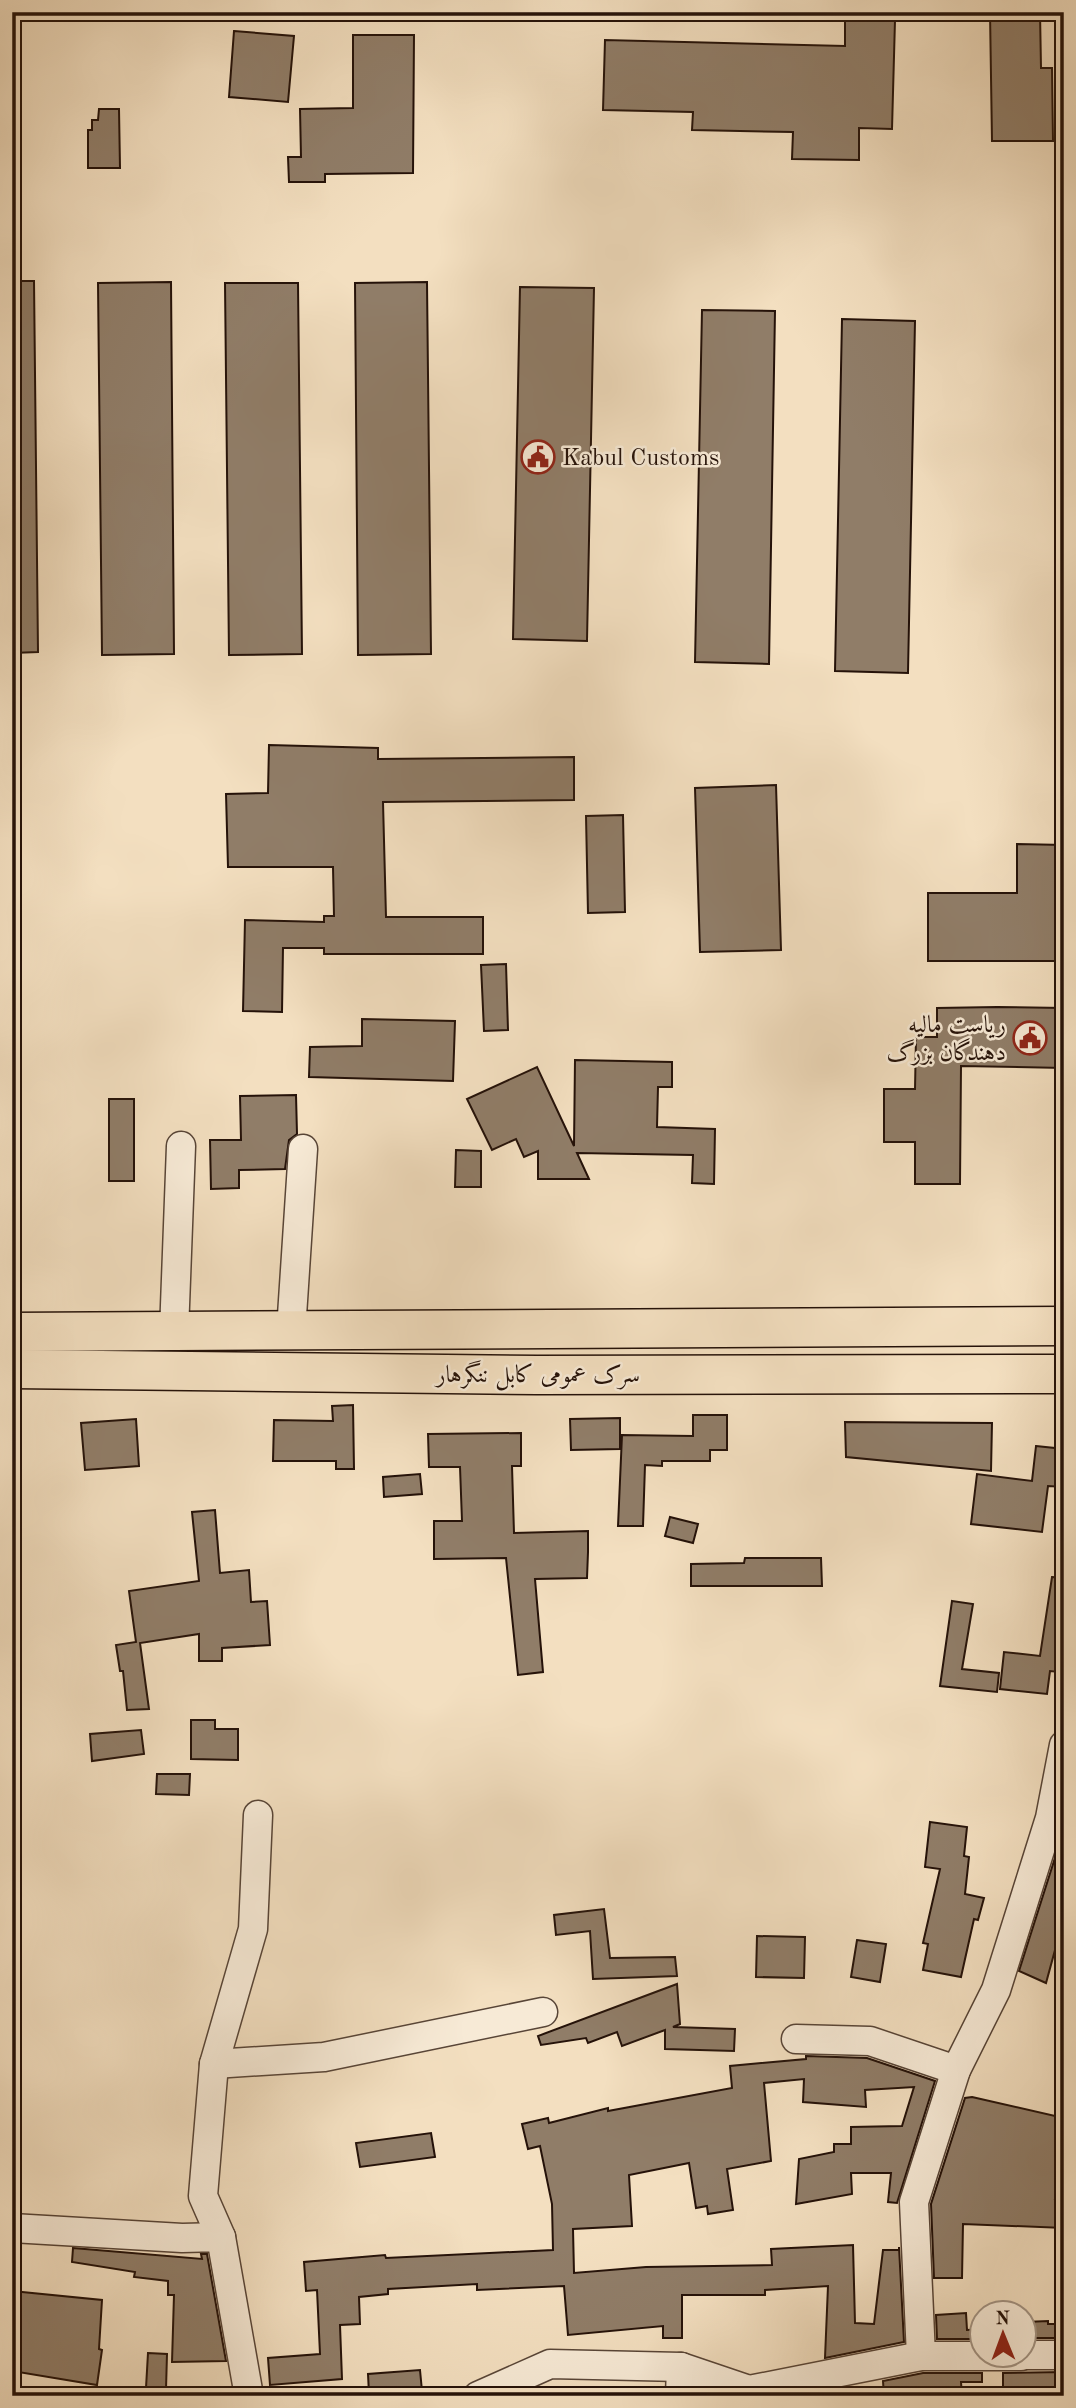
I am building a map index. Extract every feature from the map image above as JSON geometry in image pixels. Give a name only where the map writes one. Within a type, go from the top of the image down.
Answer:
[{"type":"highway","name":"سرک عمومی کابل ننگرهار","points":[[12,1332],[1064,1326]]},
{"type":"highway","name":"سرک عمومی کابل ننگرهار","points":[[12,1368],[537,1375],[1064,1374]]},
{"type":"street","points":[[174,1332],[181,1146]]},
{"type":"street","points":[[290,1331],[303,1149]]},
{"type":"street","points":[[921,2356],[914,2202],[957,2070],[996,1990],[1050,1818],[1064,1745]]},
{"type":"street","points":[[249,2396],[221,2237],[203,2196],[214,2064],[253,1929],[258,1815]]},
{"type":"street","points":[[214,2064],[324,2057],[543,2012]]},
{"type":"street","points":[[796,2039],[870,2041],[957,2070]]},
{"type":"street","points":[[12,2228],[182,2238],[221,2237]]},
{"type":"street","points":[[1038,2356],[1064,2355]]},
{"type":"street","points":[[478,2396],[550,2364],[681,2367],[749,2390],[921,2356],[968,2356]]},
{"type":"street","points":[[680,2396],[681,2367]]},
{"type":"building","points":[[990,12],[1040,12],[1041,68],[1052,68],[1053,141],[992,141]]},
{"type":"building","points":[[845,19],[895,20],[892,129],[859,128],[859,160],[792,159],[793,132],[692,130],[693,112],[603,110],[605,40],[845,46]]},
{"type":"building","points":[[234,31],[294,36],[288,102],[229,97]]},
{"type":"building","points":[[353,35],[414,35],[413,173],[325,174],[325,182],[289,182],[288,157],[301,157],[300,109],[353,108]]},
{"type":"building","points":[[99,109],[119,109],[120,168],[88,168],[88,130],[92,130],[92,120],[98,120]]},
{"type":"building","points":[[12,281],[34,281],[38,652],[12,653]]},
{"type":"building","points":[[171,282],[174,654],[102,655],[98,283]]},
{"type":"building","points":[[427,282],[431,654],[358,655],[355,283]]},
{"type":"building","points":[[225,283],[298,283],[302,654],[229,655]]},
{"type":"building","points":[[520,287],[594,288],[587,641],[513,639]]},
{"type":"building","points":[[702,310],[775,311],[769,664],[695,662]]},
{"type":"building","points":[[842,319],[915,321],[908,673],[835,671]]},
{"type":"building","points":[[269,745],[378,748],[378,759],[574,757],[574,800],[383,802],[386,917],[483,917],[483,954],[324,954],[324,948],[283,948],[282,1012],[243,1011],[245,920],[324,922],[324,916],[334,916],[333,867],[228,867],[226,794],[268,793]]},
{"type":"building","points":[[776,785],[781,950],[700,952],[695,788]]},
{"type":"building","points":[[623,815],[625,912],[588,913],[586,816]]},
{"type":"building","points":[[1017,844],[1064,845],[1064,877],[1058,876],[1058,961],[928,961],[928,893],[1017,893]]},
{"type":"building","points":[[506,964],[508,1030],[484,1031],[481,965]]},
{"type":"building","points":[[937,1008],[1064,1008],[1064,1068],[961,1066],[960,1184],[915,1184],[915,1142],[884,1142],[884,1089],[915,1089],[916,1037],[937,1037]]},
{"type":"building","points":[[362,1019],[455,1021],[453,1081],[309,1077],[310,1047],[362,1046]]},
{"type":"building","points":[[575,1060],[672,1062],[672,1087],[658,1087],[657,1127],[715,1129],[714,1184],[692,1183],[693,1155],[577,1153],[589,1179],[538,1179],[538,1151],[524,1157],[516,1139],[492,1150],[467,1099],[537,1067],[574,1146]]},
{"type":"building","points":[[296,1095],[297,1134],[289,1140],[285,1169],[239,1170],[239,1188],[211,1189],[210,1140],[241,1140],[240,1096]]},
{"type":"building","points":[[109,1099],[134,1099],[134,1181],[109,1181]]},
{"type":"building","points":[[456,1150],[481,1151],[481,1187],[455,1187]]},
{"type":"building","points":[[353,1405],[354,1469],[336,1469],[336,1461],[273,1461],[274,1420],[333,1421],[332,1406]]},
{"type":"building","points":[[693,1415],[727,1415],[727,1450],[710,1450],[710,1461],[662,1461],[662,1466],[645,1465],[643,1526],[618,1526],[622,1435],[693,1436]]},
{"type":"building","points":[[620,1418],[620,1449],[571,1450],[570,1419]]},
{"type":"building","points":[[136,1419],[139,1466],[85,1470],[81,1423]]},
{"type":"building","points":[[845,1422],[992,1423],[991,1471],[846,1457]]},
{"type":"building","points":[[521,1433],[521,1466],[512,1466],[514,1533],[588,1531],[588,1552],[587,1578],[535,1579],[543,1672],[518,1675],[506,1558],[434,1559],[434,1521],[462,1521],[460,1467],[429,1467],[428,1434]]},
{"type":"building","points":[[1036,1446],[1064,1449],[1064,1487],[1048,1486],[1042,1532],[971,1524],[977,1474],[1032,1481]]},
{"type":"building","points":[[420,1474],[422,1494],[384,1497],[383,1477]]},
{"type":"building","points":[[215,1510],[220,1573],[249,1570],[251,1602],[267,1601],[270,1645],[222,1648],[222,1661],[199,1661],[199,1634],[140,1643],[149,1709],[127,1710],[123,1671],[120,1671],[116,1645],[136,1642],[129,1591],[199,1581],[192,1512]]},
{"type":"building","points":[[670,1517],[698,1524],[693,1543],[665,1536]]},
{"type":"building","points":[[745,1558],[821,1558],[822,1586],[691,1586],[691,1564],[744,1563]]},
{"type":"building","points":[[1052,1577],[1064,1578],[1064,1643],[1059,1672],[1050,1671],[1047,1694],[1000,1689],[1004,1652],[1040,1656]]},
{"type":"building","points":[[952,1601],[973,1604],[962,1669],[999,1673],[997,1692],[940,1686]]},
{"type":"building","points":[[191,1720],[215,1720],[215,1729],[238,1729],[238,1760],[191,1759]]},
{"type":"building","points":[[141,1730],[144,1754],[92,1761],[90,1734]]},
{"type":"building","points":[[157,1774],[190,1774],[189,1795],[156,1794]]},
{"type":"building","points":[[930,1822],[967,1827],[964,1856],[969,1857],[965,1894],[984,1898],[978,1920],[974,1919],[961,1977],[923,1970],[928,1944],[923,1943],[940,1869],[925,1867]]},
{"type":"building","points":[[1061,1839],[1064,1840],[1064,1917],[1046,1983],[1019,1971]]},
{"type":"building","points":[[604,1909],[610,1958],[675,1957],[677,1976],[593,1979],[590,1931],[556,1935],[554,1915]]},
{"type":"building","points":[[757,1936],[805,1937],[804,1978],[756,1977]]},
{"type":"building","points":[[857,1940],[886,1944],[880,1982],[851,1977]]},
{"type":"building","points":[[677,1984],[680,2024],[673,2027],[735,2029],[734,2051],[665,2049],[665,2030],[622,2046],[617,2032],[588,2043],[586,2038],[541,2045],[538,2036]]},
{"type":"building","points":[[806,2056],[867,2058],[935,2081],[897,2203],[888,2202],[891,2173],[851,2173],[852,2194],[796,2204],[799,2159],[834,2152],[834,2144],[851,2144],[851,2127],[902,2126],[914,2087],[865,2090],[866,2107],[803,2102],[804,2079],[764,2083],[771,2161],[727,2169],[733,2210],[708,2214],[707,2206],[696,2208],[689,2163],[629,2175],[632,2226],[573,2229],[574,2273],[646,2267],[772,2265],[771,2249],[853,2245],[855,2323],[874,2324],[883,2250],[899,2250],[899,2247],[904,2342],[825,2358],[828,2286],[765,2290],[765,2295],[682,2295],[682,2338],[663,2338],[663,2326],[568,2335],[564,2286],[477,2290],[477,2284],[388,2289],[388,2294],[359,2297],[360,2324],[340,2325],[342,2379],[270,2385],[268,2358],[320,2354],[317,2290],[306,2291],[304,2262],[385,2255],[386,2258],[553,2250],[552,2204],[540,2146],[528,2149],[522,2124],[548,2118],[549,2123],[608,2108],[608,2111],[732,2088],[730,2066],[806,2059]]},
{"type":"building","points":[[972,2097],[1064,2118],[1064,2163],[1055,2199],[1064,2201],[1064,2228],[963,2224],[962,2278],[934,2278],[931,2204],[965,2098]]},
{"type":"building","points":[[431,2133],[435,2157],[360,2167],[356,2143]]},
{"type":"building","points":[[73,2248],[202,2259],[201,2254],[207,2254],[226,2361],[172,2362],[174,2295],[168,2295],[168,2281],[134,2277],[135,2272],[72,2262]]},
{"type":"building","points":[[12,2291],[102,2300],[99,2349],[102,2350],[97,2385],[12,2371]]},
{"type":"building","points":[[966,2313],[968,2339],[937,2339],[936,2315]]},
{"type":"building","points":[[1038,2321],[1064,2324],[1064,2338],[1038,2338]]},
{"type":"building","points":[[148,2353],[167,2354],[166,2389],[146,2388]]},
{"type":"building","points":[[420,2370],[422,2391],[369,2394],[368,2374]]},
{"type":"building","points":[[1064,2372],[1064,2396],[1003,2396],[1003,2373]]},
{"type":"building","points":[[923,2373],[982,2373],[982,2382],[961,2382],[962,2396],[884,2396],[883,2381]]},
{"type":"place","name":"Kabul Customs","points":[[538,457]]},
{"type":"place","name":"ریاست مالیه دهندگان بزرگ","points":[[1030,1038]]}]
